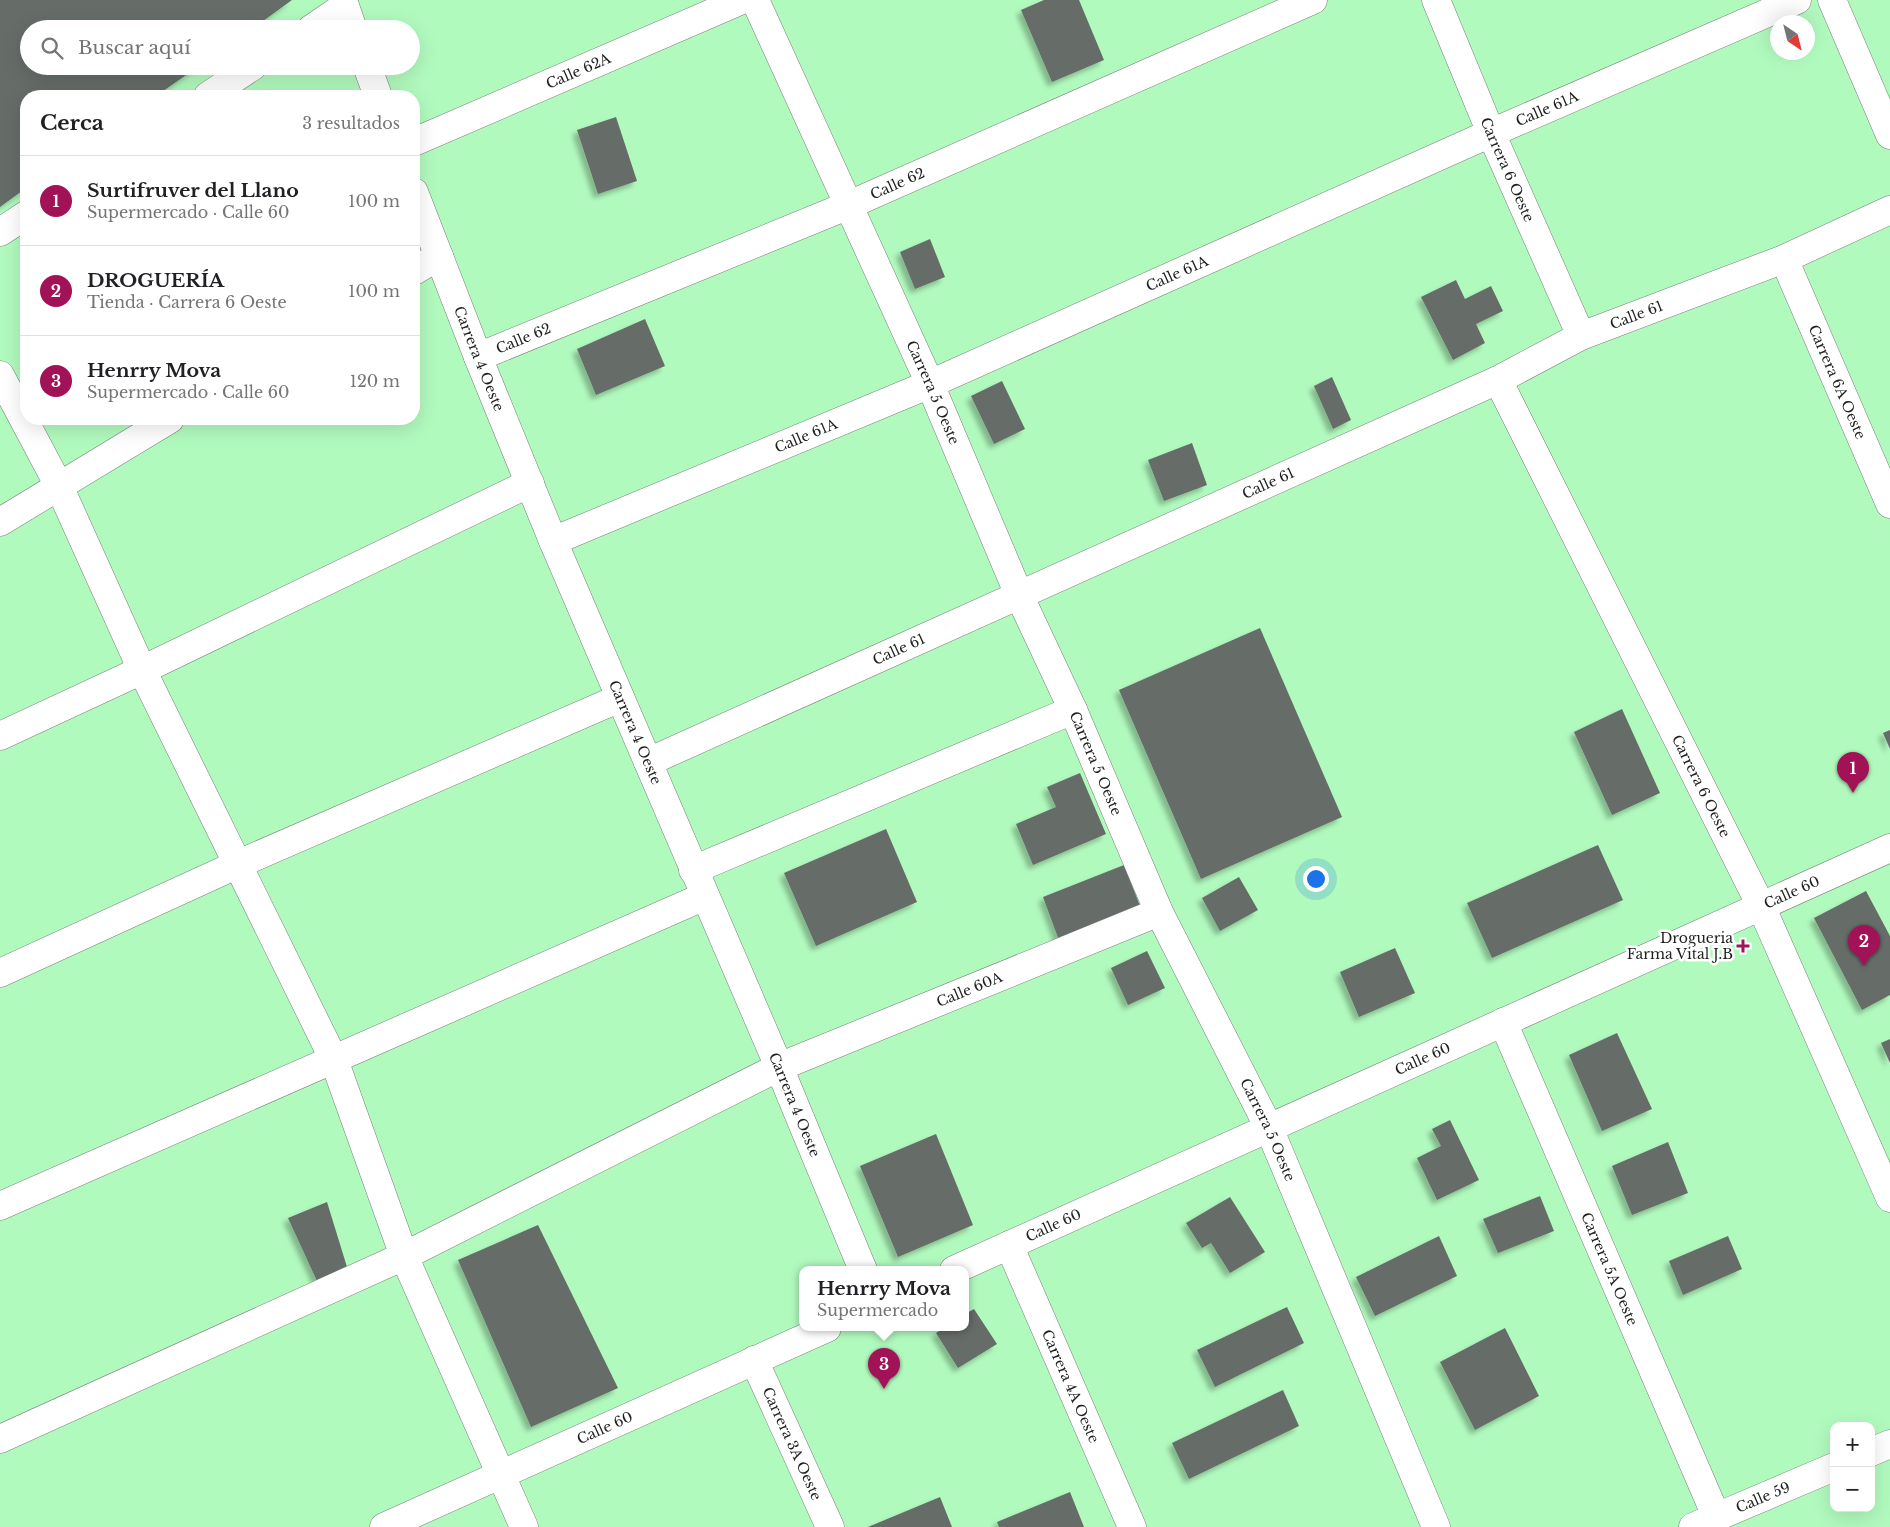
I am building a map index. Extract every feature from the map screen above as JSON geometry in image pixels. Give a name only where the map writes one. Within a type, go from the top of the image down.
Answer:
[{"type":"street","name":"Calle 62A","points":[[420,139],[742,0]]},
{"type":"street","name":"Carrera 5 Oeste","points":[[754,0],[850,205],[930,384],[1019,595],[1073,710],[1160,912],[1269,1128],[1436,1527]]},
{"type":"street","name":"Calle 62","points":[[478,357],[850,205],[1313,0]]},
{"type":"street","name":"Carrera 6 Oeste","points":[[1436,0],[1491,133],[1581,336]]},
{"type":"street","name":"Calle 61A","points":[[553,541],[930,384],[1491,133],[1797,0]]},
{"type":"street","points":[[1832,0],[1890,135]]},
{"type":"street","points":[[328,20],[349,9]]},
{"type":"street","points":[[217,90],[240,75]]},
{"type":"street","points":[[370,75],[376,90]]},
{"type":"street","name":"Carrera 4 Oeste","points":[[420,208],[553,541],[861,1266]]},
{"type":"street","name":"Calle 61","points":[[648,762],[1498,380],[1581,336],[1784,259],[1890,210]]},
{"type":"street","points":[[0,232],[20,219]]},
{"type":"street","points":[[420,267],[438,256]]},
{"type":"street","name":"Carrera 6A Oeste","points":[[1784,259],[1890,504]]},
{"type":"street","points":[[0,374],[20,412]]},
{"type":"street","name":"Carrera 6 Oeste","points":[[1498,380],[1761,906],[1890,1198]]},
{"type":"street","points":[[27,425],[59,486],[142,670],[334,1060],[404,1256],[524,1527]]},
{"type":"street","points":[[0,522],[160,425]]},
{"type":"street","points":[[0,736],[142,670],[530,483]]},
{"type":"street","points":[[0,973],[236,864],[620,698]]},
{"type":"street","points":[[693,870],[1073,710]]},
{"type":"street","name":"Calle 60","points":[[963,1266],[1890,848]]},
{"type":"street","points":[[0,1206],[705,896]]},
{"type":"street","name":"Calle 60A","points":[[0,1440],[404,1256],[778,1067],[1160,912]]},
{"type":"street","name":"Carrera 5A Oeste","points":[[1503,1022],[1704,1522]]},
{"type":"street","name":"Carrera 4A Oeste","points":[[1009,1245],[1132,1527]]},
{"type":"street","name":"Calle 60","points":[[384,1527],[819,1331]]},
{"type":"street","name":"Carrera 3A Oeste","points":[[754,1360],[830,1527]]},
{"type":"street","points":[[1875,1450],[1890,1444]]},
{"type":"street","name":"Calle 59","points":[[1704,1522],[1830,1469]]},
{"type":"green space","points":[[0,0],[1890,0],[1890,1527],[0,1527]]},
{"type":"building","points":[[0,0],[292,0],[264,20],[20,20],[20,75],[186,75],[165,90],[20,90],[20,192],[0,207]]},
{"type":"building","points":[[1044,0],[1079,0],[1104,60],[1052,82],[1021,10]]},
{"type":"building","points":[[616,117],[637,181],[598,194],[577,130]]},
{"type":"building","points":[[930,239],[945,277],[915,289],[900,252]]},
{"type":"building","points":[[1456,280],[1465,299],[1491,286],[1503,311],[1476,324],[1485,343],[1453,360],[1421,297]]},
{"type":"building","points":[[645,319],[665,366],[596,395],[577,349]]},
{"type":"building","points":[[1332,377],[1351,420],[1333,429],[1314,386]]},
{"type":"building","points":[[1002,381],[1025,429],[994,444],[971,396]]},
{"type":"building","points":[[1192,443],[1207,485],[1164,501],[1148,460]]},
{"type":"building","points":[[1260,628],[1342,817],[1201,879],[1119,690]]},
{"type":"building","points":[[1622,709],[1660,793],[1612,815],[1574,732]]},
{"type":"building","points":[[1890,730],[1890,749],[1883,733]]},
{"type":"building","points":[[1080,773],[1106,834],[1033,865],[1016,824],[1056,807],[1047,787]]},
{"type":"building","points":[[886,829],[917,902],[816,946],[784,873]]},
{"type":"building","points":[[1598,845],[1623,900],[1492,958],[1467,903]]},
{"type":"building","points":[[1124,865],[1142,911],[1060,943],[1043,897]]},
{"type":"building","points":[[1239,877],[1258,910],[1220,931],[1202,898]]},
{"type":"building","points":[[1866,891],[1890,936],[1890,995],[1862,1010],[1814,918]]},
{"type":"building","points":[[1395,948],[1415,993],[1359,1017],[1340,972]]},
{"type":"building","points":[[1147,951],[1165,988],[1128,1005],[1111,968]]},
{"type":"building","points":[[1617,1033],[1652,1109],[1602,1131],[1569,1055]]},
{"type":"building","points":[[1890,1039],[1890,1063],[1881,1043]]},
{"type":"building","points":[[1450,1120],[1479,1180],[1437,1200],[1417,1158],[1441,1146],[1432,1129]]},
{"type":"building","points":[[936,1134],[973,1225],[898,1257],[860,1166]]},
{"type":"building","points":[[1668,1142],[1688,1193],[1632,1215],[1612,1166]]},
{"type":"building","points":[[1540,1196],[1554,1231],[1498,1253],[1483,1219]]},
{"type":"building","points":[[1230,1197],[1265,1252],[1230,1273],[1211,1243],[1202,1248],[1186,1223]]},
{"type":"building","points":[[327,1202],[347,1267],[317,1281],[288,1218]]},
{"type":"building","points":[[538,1225],[618,1388],[531,1427],[458,1260]]},
{"type":"building","points":[[1439,1236],[1457,1276],[1375,1316],[1356,1277]]},
{"type":"building","points":[[1728,1236],[1742,1269],[1683,1295],[1669,1261]]},
{"type":"building","points":[[1287,1307],[1304,1343],[1215,1387],[1197,1350]]},
{"type":"building","points":[[974,1309],[997,1344],[958,1368],[936,1333],[939,1331],[969,1331],[969,1312]]},
{"type":"building","points":[[1505,1328],[1539,1396],[1475,1430],[1440,1362]]},
{"type":"building","points":[[1283,1390],[1299,1426],[1189,1479],[1172,1443]]},
{"type":"building","points":[[1070,1492],[1084,1527],[999,1527],[997,1522]]},
{"type":"building","points":[[940,1497],[952,1527],[868,1527]]},
{"type":"place","name":"Surtifruver del Llano","points":[[1853,793]]},
{"type":"place","name":"Drogueria Farma Vital J.B","points":[[1743,946]]},
{"type":"place","name":"DROGUERÍA","points":[[1864,966]]},
{"type":"place","name":"Henrry Mova","points":[[884,1389]]}]
